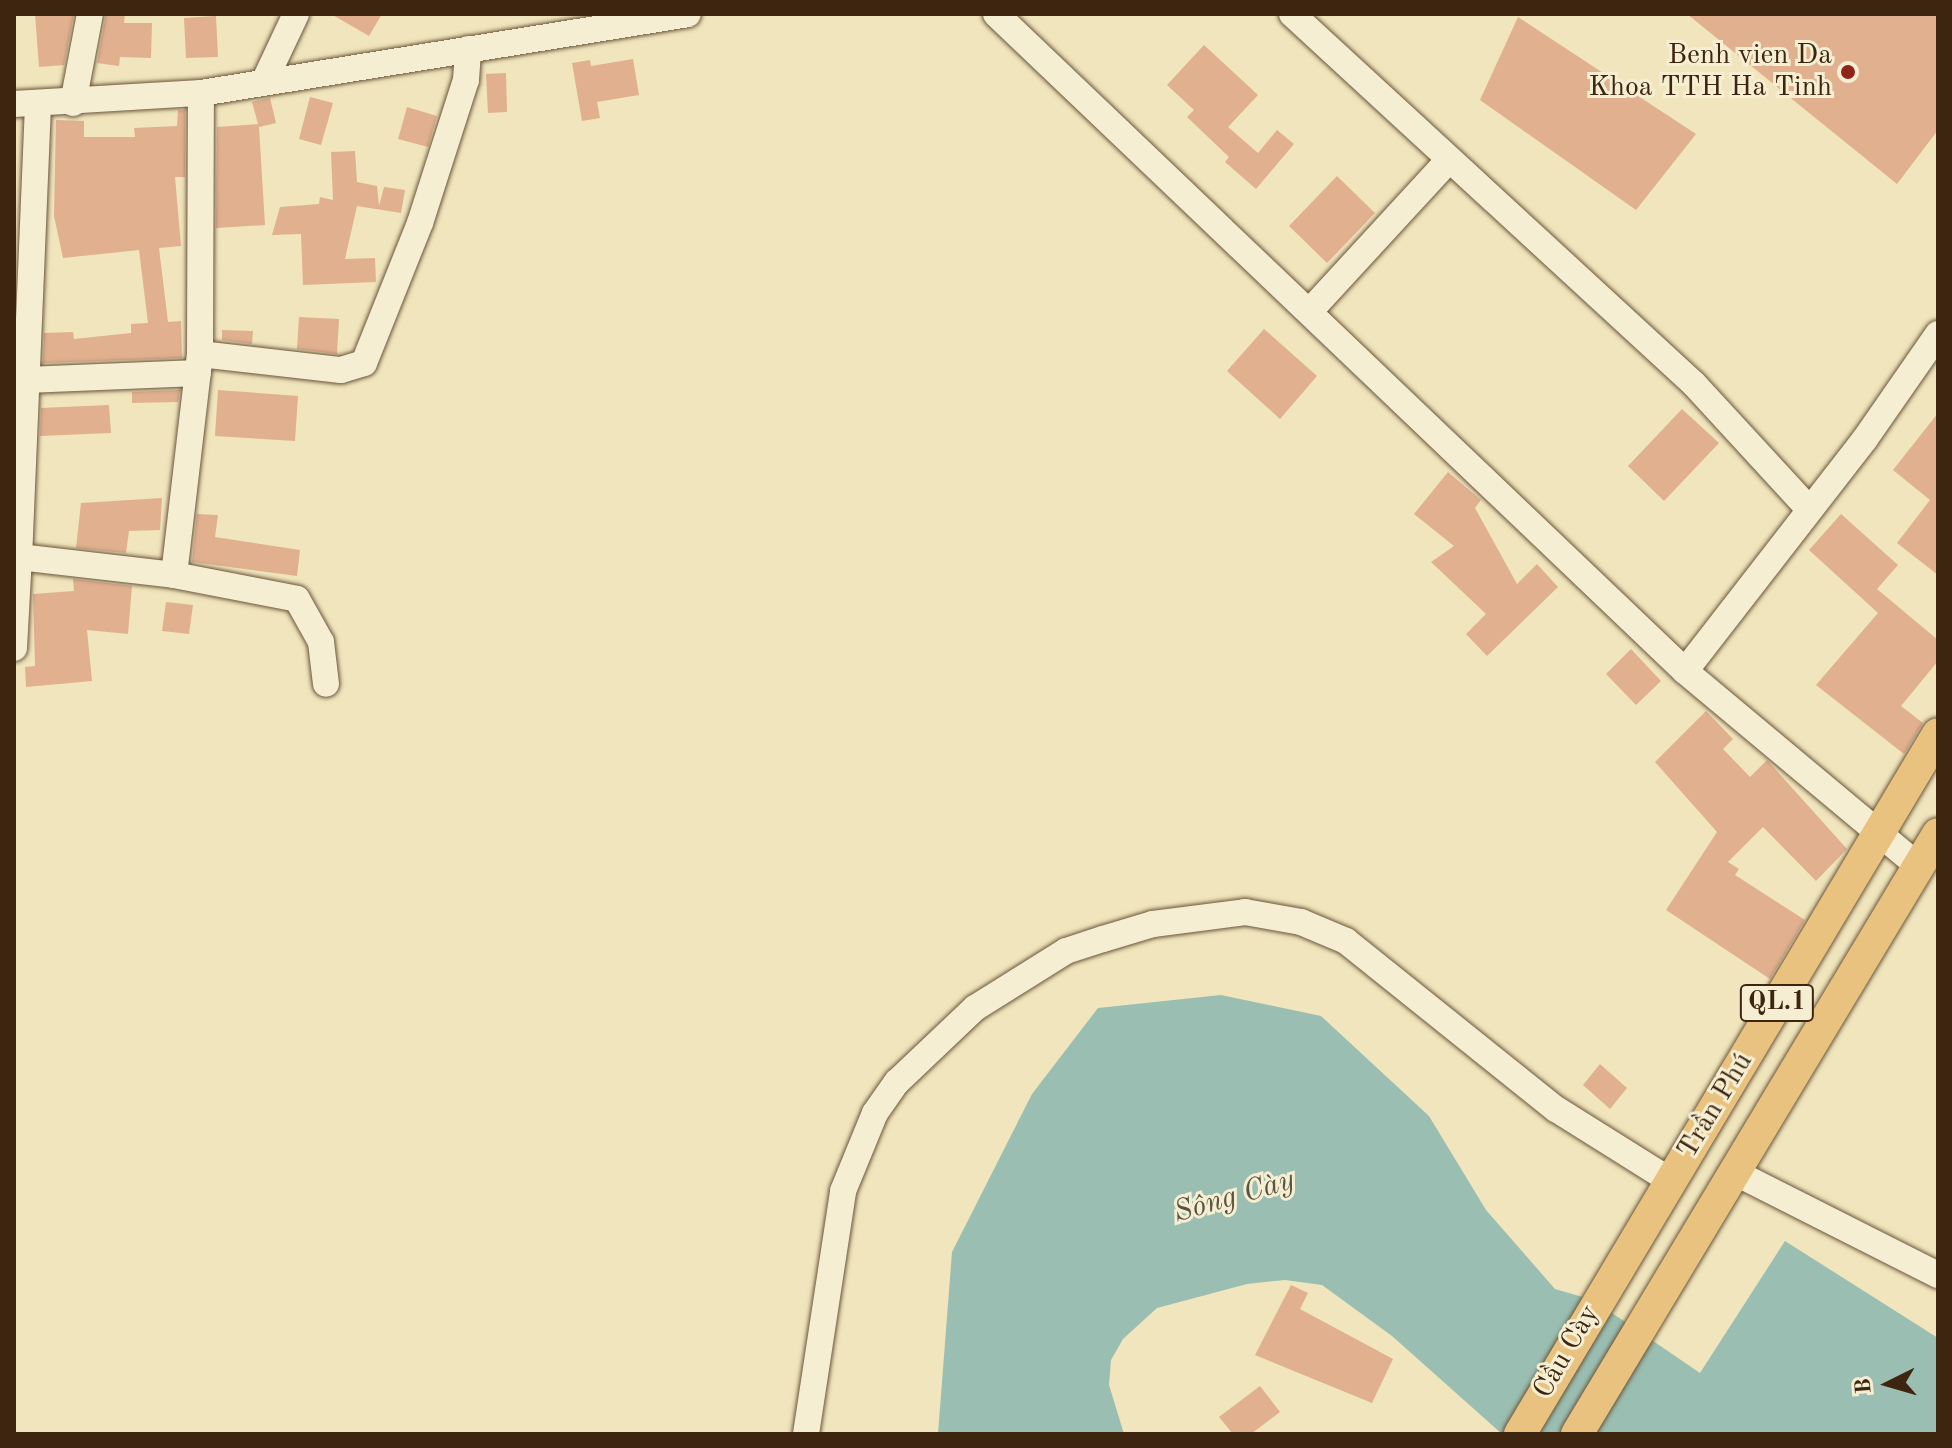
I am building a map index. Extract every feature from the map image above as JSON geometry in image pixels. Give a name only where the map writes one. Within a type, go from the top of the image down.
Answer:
[{"type":"main road","name":"Trần Phú","points":[[1614,1271],[1938,734]]},
{"type":"main road","name":"Trần Phú","points":[[1658,1295],[1938,834]]},
{"type":"main road","name":"Cầu Cày","points":[[1520,1434],[1614,1271]]},
{"type":"main road","name":"Cầu Cày","points":[[1577,1434],[1658,1295]]},
{"type":"street","points":[[73,103],[90,14]]},
{"type":"street","points":[[264,82],[296,14]]},
{"type":"street","points":[[996,14],[1685,671],[1918,866]]},
{"type":"street","points":[[1292,14],[1448,161],[1694,384],[1809,509]]},
{"type":"street","points":[[14,648],[26,380],[26,105],[201,93],[670,15]]},
{"type":"street","points":[[26,380],[199,364],[341,370],[364,363],[420,223],[466,80],[468,49]]},
{"type":"street","points":[[174,575],[199,364],[201,93]]},
{"type":"street","points":[[1309,312],[1448,161]]},
{"type":"street","points":[[1685,671],[1938,334]]},
{"type":"street","points":[[19,557],[174,575],[297,599],[321,642],[326,684]]},
{"type":"street","points":[[806,1434],[843,1191],[875,1113],[897,1082],[975,1008],[1066,951],[1153,924],[1245,912],[1301,922],[1346,941],[1556,1109],[1671,1181]]},
{"type":"street","points":[[1734,1172],[1938,1275]]},
{"type":"water","name":"Sông Cày","points":[[1221,995],[1321,1016],[1429,1116],[1486,1210],[1555,1289],[1593,1300],[1700,1373],[1785,1241],[1938,1338],[1938,1434],[1502,1434],[1392,1336],[1322,1285],[1285,1280],[1247,1284],[1157,1308],[1123,1339],[1111,1360],[1109,1385],[1124,1434],[938,1434],[952,1252],[1032,1094],[1098,1008]]},
{"type":"building","points":[[35,14],[74,14],[64,65],[39,67]]},
{"type":"building","points":[[106,14],[125,14],[124,23],[152,23],[151,58],[120,57],[119,66],[97,63]]},
{"type":"building","points":[[331,14],[382,14],[369,36]]},
{"type":"building","name":"Benh vien Da Khoa TTH Ha Tinh","points":[[1687,14],[1938,14],[1938,130],[1897,184]]},
{"type":"building","points":[[216,16],[218,57],[186,58],[184,18]]},
{"type":"building","points":[[1518,17],[1696,134],[1636,210],[1480,100]]},
{"type":"building","points":[[1204,45],[1258,95],[1228,127],[1258,153],[1277,130],[1294,144],[1256,189],[1225,162],[1229,157],[1187,117],[1194,110],[1167,85]]},
{"type":"building","points":[[633,59],[639,95],[597,102],[600,118],[582,121],[572,63],[590,60],[591,66]]},
{"type":"building","points":[[506,73],[507,112],[488,113],[486,74]]},
{"type":"building","points":[[310,97],[333,103],[321,145],[299,139]]},
{"type":"building","points":[[270,98],[276,123],[259,127],[265,225],[216,228],[217,127],[258,124],[252,102]]},
{"type":"building","points":[[407,107],[437,116],[428,147],[398,139]]},
{"type":"building","points":[[178,110],[185,110],[185,177],[175,177],[181,246],[159,248],[168,322],[181,321],[182,358],[43,363],[44,333],[73,332],[74,339],[131,333],[131,324],[148,323],[139,250],[63,258],[54,216],[56,120],[84,121],[84,137],[135,137],[134,128],[177,126]]},
{"type":"building","points":[[355,151],[357,182],[377,186],[379,206],[384,187],[405,190],[401,213],[357,206],[345,259],[375,258],[376,282],[303,285],[301,234],[272,235],[280,207],[319,204],[320,197],[333,200],[331,152]]},
{"type":"building","points":[[1337,176],[1375,213],[1327,263],[1289,226]]},
{"type":"building","points":[[299,317],[339,319],[337,354],[297,349]]},
{"type":"building","points":[[1264,329],[1317,376],[1280,419],[1227,371]]},
{"type":"building","points":[[222,330],[253,331],[252,344],[222,340]]},
{"type":"building","points":[[180,390],[178,402],[132,403],[132,392]]},
{"type":"building","points":[[218,390],[298,396],[295,441],[215,436]]},
{"type":"building","points":[[109,405],[111,433],[40,436],[41,408]]},
{"type":"building","points":[[1682,409],[1719,443],[1664,501],[1628,466]]},
{"type":"building","points":[[1938,413],[1938,575],[1897,543],[1930,500],[1893,470]]},
{"type":"building","points":[[1448,472],[1481,500],[1475,508],[1517,584],[1537,564],[1558,587],[1487,656],[1466,634],[1486,614],[1431,562],[1454,546],[1414,514]]},
{"type":"building","points":[[162,498],[160,530],[129,531],[126,553],[76,548],[81,503]]},
{"type":"building","points":[[197,514],[218,515],[215,537],[300,550],[297,576],[192,562]]},
{"type":"building","points":[[1841,514],[1898,565],[1877,589],[1938,640],[1938,661],[1901,706],[1923,723],[1904,754],[1816,685],[1878,613],[1809,550]]},
{"type":"building","points":[[73,579],[132,586],[128,634],[87,630],[92,681],[26,687],[25,667],[35,666],[33,594],[74,591]]},
{"type":"building","points":[[166,602],[193,605],[189,634],[162,631]]},
{"type":"building","points":[[1631,649],[1661,681],[1636,705],[1606,674]]},
{"type":"building","points":[[1706,711],[1733,739],[1723,749],[1750,777],[1767,760],[1847,849],[1816,881],[1763,827],[1728,862],[1739,869],[1735,875],[1805,920],[1770,979],[1666,910],[1717,832],[1655,762]]},
{"type":"building","points":[[1600,1064],[1627,1088],[1610,1109],[1583,1085]]},
{"type":"building","points":[[1291,1285],[1308,1293],[1300,1309],[1393,1359],[1372,1403],[1255,1355]]},
{"type":"building","points":[[1260,1386],[1280,1412],[1251,1434],[1233,1434],[1219,1417]]},
{"type":"place","name":"Benh vien Da Khoa TTH Ha Tinh","points":[[1848,72]]}]
